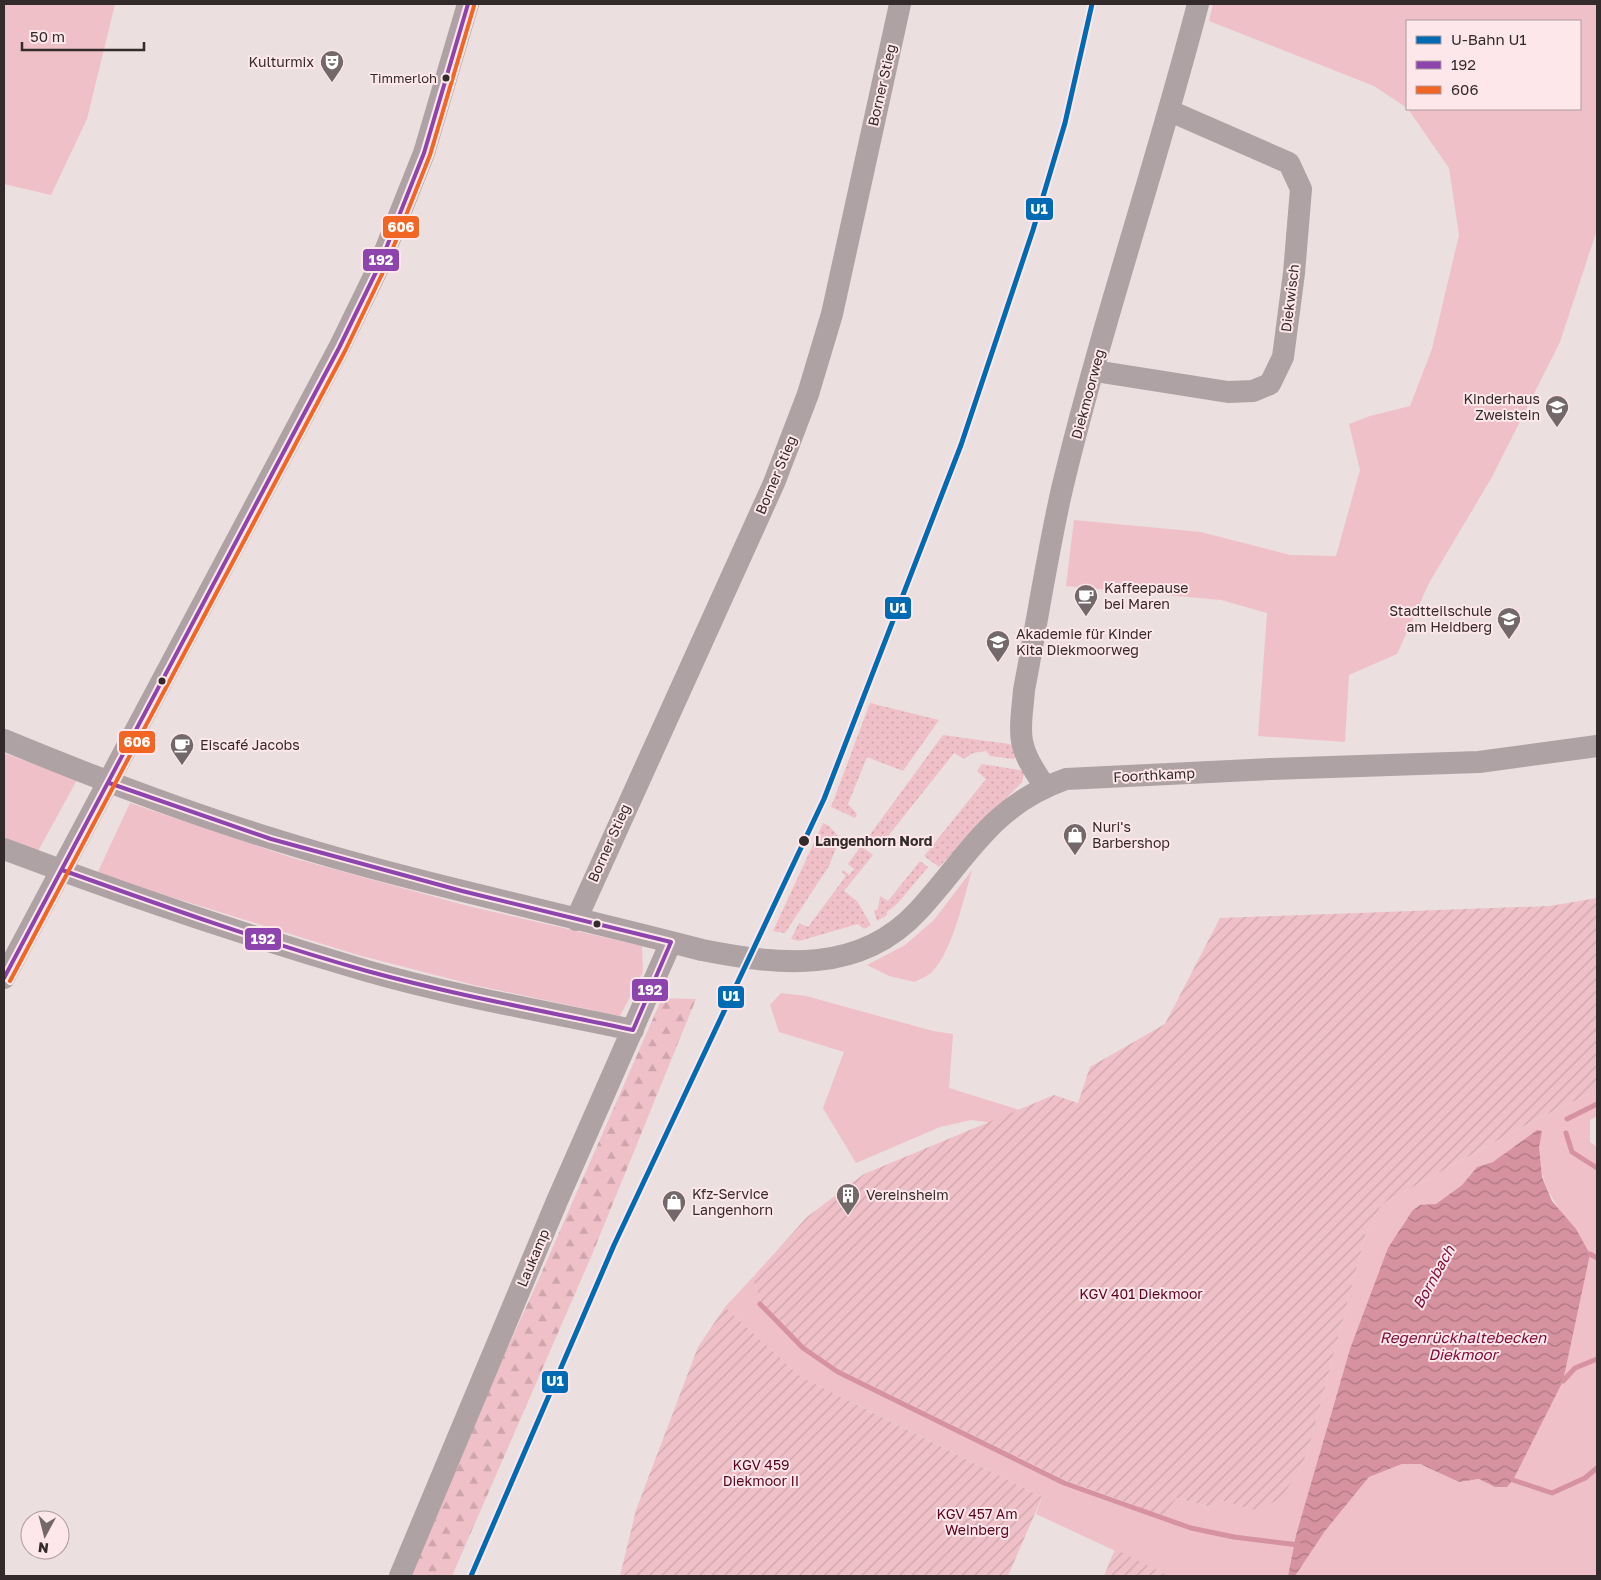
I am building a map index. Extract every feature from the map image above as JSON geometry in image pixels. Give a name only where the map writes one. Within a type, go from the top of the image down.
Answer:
[{"type":"street","points":[[4,978],[339,348],[379,266],[424,153],[468,4]]},
{"type":"street","name":"Borner Stieg","points":[[576,920],[774,483],[800,416],[832,314],[900,4]]},
{"type":"street","name":"Diekmoorweg","points":[[1045,787],[1032,766],[1022,741],[1024,690],[1062,489],[1147,181],[1170,111],[1198,4]]},
{"type":"street","name":"Diekwisch","points":[[1095,371],[1228,392],[1253,391],[1270,384],[1283,357],[1294,273],[1301,189],[1289,163],[1170,111]]},
{"type":"street","name":"Foorthkamp","points":[[4,740],[109,783],[271,839],[576,920],[738,957],[803,963],[831,959],[859,950],[883,939],[917,912],[964,853],[988,828],[1016,804],[1045,787],[1066,780],[1139,775],[1479,762],[1597,746]]},
{"type":"street","points":[[4,849],[190,916],[368,971],[463,994],[633,1030]]},
{"type":"street","name":"Laukamp","points":[[400,1576],[557,1202],[671,942]]},
{"type":"green space","points":[[4,4],[115,4],[87,119],[51,195],[4,184]]},
{"type":"green space","points":[[1213,4],[1597,4],[1597,230],[1560,342],[1492,477],[1429,583],[1397,654],[1349,675],[1345,742],[1258,736],[1267,613],[1221,600],[1066,586],[1074,520],[1201,532],[1290,555],[1336,556],[1360,470],[1349,424],[1370,416],[1410,406],[1432,349],[1459,235],[1449,168],[1409,110],[1581,110],[1581,20],[1406,20],[1406,107],[1374,86],[1209,21]]},
{"type":"green space","points":[[870,703],[939,720],[903,771],[867,757],[848,804],[857,814],[855,818],[831,807]]},
{"type":"green space","points":[[943,735],[1016,745],[1018,754],[1014,759],[990,756],[986,751],[973,753],[964,759],[954,753],[881,845],[869,836]]},
{"type":"green space","points":[[4,753],[77,780],[38,851],[4,838]]},
{"type":"green space","points":[[982,764],[1025,771],[1022,782],[939,867],[924,856],[986,779],[977,771]]},
{"type":"green space","points":[[130,803],[293,858],[468,906],[642,946],[643,972],[620,1016],[474,985],[358,955],[97,874]]},
{"type":"green space","points":[[823,823],[829,826],[840,838],[829,866],[785,933],[773,931]]},
{"type":"green space","points":[[861,846],[873,855],[844,891],[857,901],[871,925],[864,929],[858,924],[799,941],[791,939],[799,923],[808,927],[846,876],[842,872],[843,870],[849,875],[854,869],[848,864]]},
{"type":"green space","points":[[920,861],[928,867],[898,903],[887,912],[887,915],[877,921],[874,911],[878,909],[880,896],[888,901]]},
{"type":"green space","points":[[972,870],[946,952],[932,972],[915,982],[889,976],[867,965],[905,945],[934,920]]},
{"type":"green space","name":"KGV 401 Diekmoor","points":[[1597,898],[1597,1090],[1529,1123],[1382,1204],[1366,1233],[1308,1451],[1297,1474],[1282,1497],[1258,1511],[1221,1500],[1211,1507],[1176,1498],[1164,1516],[1065,1480],[840,1370],[804,1346],[762,1304],[752,1278],[807,1217],[864,1174],[1054,1095],[1078,1103],[1090,1067],[1165,1024],[1220,918],[1550,906]]},
{"type":"green space","points":[[781,993],[806,996],[933,1031],[953,1034],[949,1088],[1026,1112],[1019,1126],[971,1120],[940,1127],[856,1163],[823,1108],[844,1052],[779,1032],[770,1005]]},
{"type":"green space","points":[[662,998],[696,999],[591,1257],[452,1576],[408,1576],[437,1503],[537,1283]]},
{"type":"green space","points":[[1597,1090],[1597,1116],[1590,1120],[1590,1142],[1597,1147],[1597,1576],[1295,1576],[1325,1531],[1369,1477],[1402,1464],[1420,1464],[1459,1482],[1485,1480],[1590,1254],[1552,1197],[1545,1183],[1540,1168],[1541,1131],[1537,1130],[1493,1162],[1477,1167],[1462,1185],[1436,1204],[1412,1211],[1403,1224],[1350,1349],[1296,1535],[1288,1576],[1169,1576],[1036,1514],[1042,1497],[801,1377],[725,1307],[752,1278],[762,1304],[804,1346],[840,1370],[1065,1480],[1136,1507],[1176,1498],[1211,1507],[1221,1500],[1258,1510],[1297,1474],[1308,1451],[1366,1233],[1382,1204],[1529,1123]]},
{"type":"green space","name":"KGV 459 Diekmoor II","points":[[725,1307],[801,1377],[1042,1497],[1008,1576],[620,1576],[636,1510],[698,1347]]},
{"type":"green space","points":[[1115,1549],[1169,1576],[1104,1576]]},
{"type":"water","name":"Regenrückhaltebecken Diekmoor","points":[[1537,1130],[1542,1131],[1539,1147],[1542,1177],[1552,1201],[1576,1229],[1590,1254],[1563,1381],[1513,1480],[1507,1487],[1495,1487],[1479,1479],[1459,1482],[1420,1464],[1402,1464],[1369,1477],[1325,1531],[1295,1576],[1288,1576],[1296,1535],[1350,1349],[1388,1248],[1412,1211],[1420,1205],[1436,1204],[1462,1185],[1477,1167],[1493,1162]]},
{"type":"waterway","name":"Bornbach","points":[[1567,1119],[1597,1104]]},
{"type":"waterway","points":[[1566,1133],[1572,1152],[1597,1168]]},
{"type":"waterway","points":[[1590,1254],[1597,1258]]},
{"type":"waterway","points":[[760,1304],[803,1348],[838,1372],[1064,1483],[1191,1528],[1234,1537],[1299,1545]]},
{"type":"waterway","points":[[1563,1381],[1575,1368],[1597,1359]]},
{"type":"waterway","points":[[1513,1480],[1552,1493],[1585,1478],[1597,1468]]},
{"type":"metro line","name":"U1","points":[[471,1576],[614,1245],[824,799],[961,445],[1033,230],[1065,123],[1092,4]]},
{"type":"transit line","name":"192","points":[[4,978],[339,348],[379,266],[424,153],[468,4]]},
{"type":"transit line","name":"606","points":[[10,981],[345,351],[385,268],[430,155],[474,6]]},
{"type":"transit line","name":"192","points":[[62,870],[252,936],[367,971],[466,995],[633,1030],[671,942],[462,891],[271,839],[109,783]]},
{"type":"place","name":"Timmerloh","points":[[446,78]]},
{"type":"place","name":"Kulturmix","points":[[332,83]]},
{"type":"place","name":"Kinderhaus Zweistein","points":[[1557,428]]},
{"type":"place","name":"Kaffeepause bei Maren","points":[[1086,617]]},
{"type":"place","name":"Stadtteilschule am Heidberg","points":[[1509,640]]},
{"type":"place","name":"Akademie für Kinder Kita Diekmoorweg","points":[[998,663]]},
{"type":"place","name":"Eiscafé Jacobs","points":[[182,766]]},
{"type":"place","name":"Langenhorn Nord","points":[[804,841]]},
{"type":"place","name":"Nuri's Barbershop","points":[[1075,856]]},
{"type":"place","name":"Vereinsheim","points":[[848,1216]]},
{"type":"place","name":"Kfz-Service Langenhorn","points":[[674,1223]]},
{"type":"park label","name":"KGV 457 Am Weinberg","points":[[977,1522]]}]
